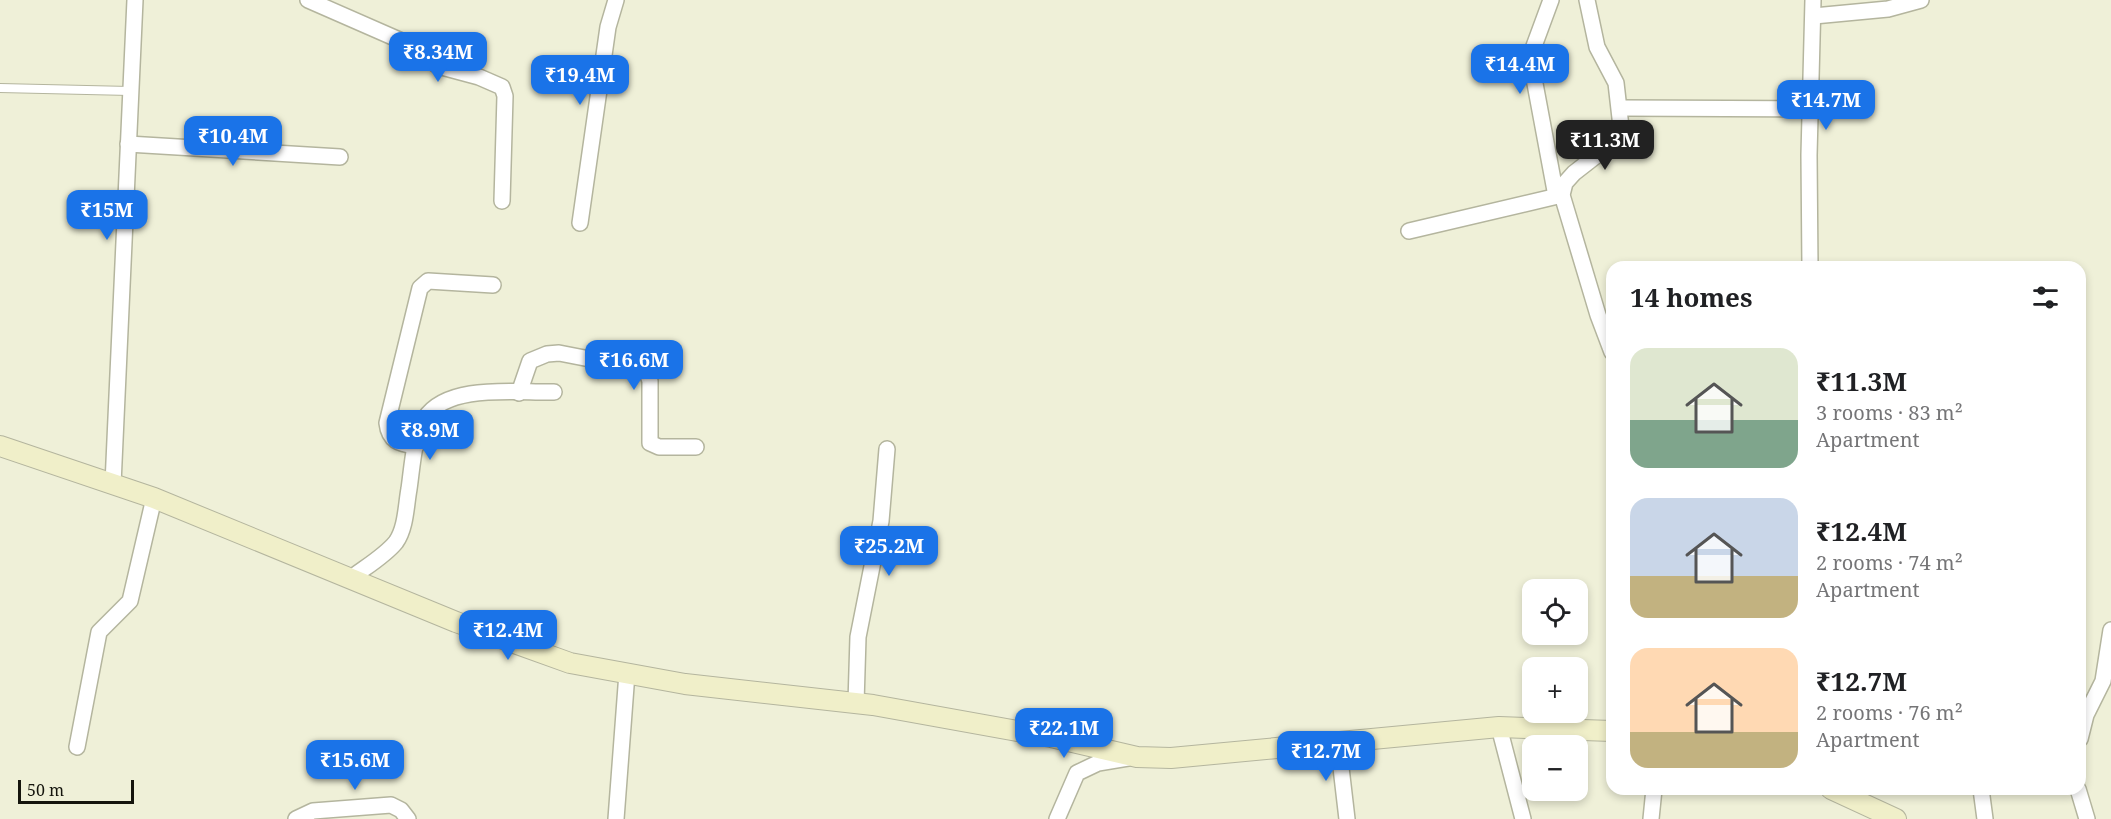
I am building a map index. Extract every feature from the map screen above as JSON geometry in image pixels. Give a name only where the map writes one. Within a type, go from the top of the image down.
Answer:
[{"type":"street","points":[[113,484],[135,0]]},
{"type":"street","points":[[308,0],[404,42],[438,66],[479,77],[502,87],[505,96],[502,201]]},
{"type":"street","points":[[580,223],[608,27],[616,0]]},
{"type":"street","points":[[1551,0],[1530,57],[1559,195],[1606,336]]},
{"type":"street","points":[[1409,231],[1559,195],[1565,183],[1574,173],[1619,138],[1620,108],[1616,83],[1597,47],[1587,0]]},
{"type":"street","points":[[1810,261],[1814,8],[1867,5],[1888,9],[1921,0]]},
{"type":"street","points":[[1620,108],[1811,110]]},
{"type":"street","points":[[128,144],[340,157]]},
{"type":"street","points":[[416,446],[399,444],[388,433],[387,423],[420,288],[428,281],[493,285]]},
{"type":"street","points":[[519,393],[530,361],[546,354],[559,353],[646,370],[650,381],[650,443],[659,447],[696,447]]},
{"type":"street","points":[[350,579],[395,542],[402,530],[416,446],[424,419],[447,400],[465,394],[554,392]]},
{"type":"street","points":[[0,446],[154,498],[350,579],[570,663],[686,684],[856,703],[1051,737],[1137,757]]},
{"type":"street","points":[[856,703],[858,637],[874,569],[887,449]]},
{"type":"street","points":[[77,747],[99,632],[130,601],[154,498]]},
{"type":"street","points":[[2086,715],[2103,681],[2111,630]]},
{"type":"street","points":[[616,819],[627,673]]},
{"type":"street","points":[[1499,727],[1523,819]]},
{"type":"street","points":[[1056,819],[1077,773],[1098,762],[1137,757],[1171,758],[1499,727],[1606,731]]},
{"type":"street","points":[[1338,742],[1347,819]]},
{"type":"street","points":[[1652,819],[1654,795]]},
{"type":"street","points":[[1844,795],[1896,819]]},
{"type":"street","points":[[1982,795],[1985,819]]},
{"type":"street","points":[[2080,795],[2086,819]]},
{"type":"street","points":[[296,819],[314,811],[391,805],[401,810],[408,819]]},
{"type":"lane","points":[[0,88],[130,91]]}]
